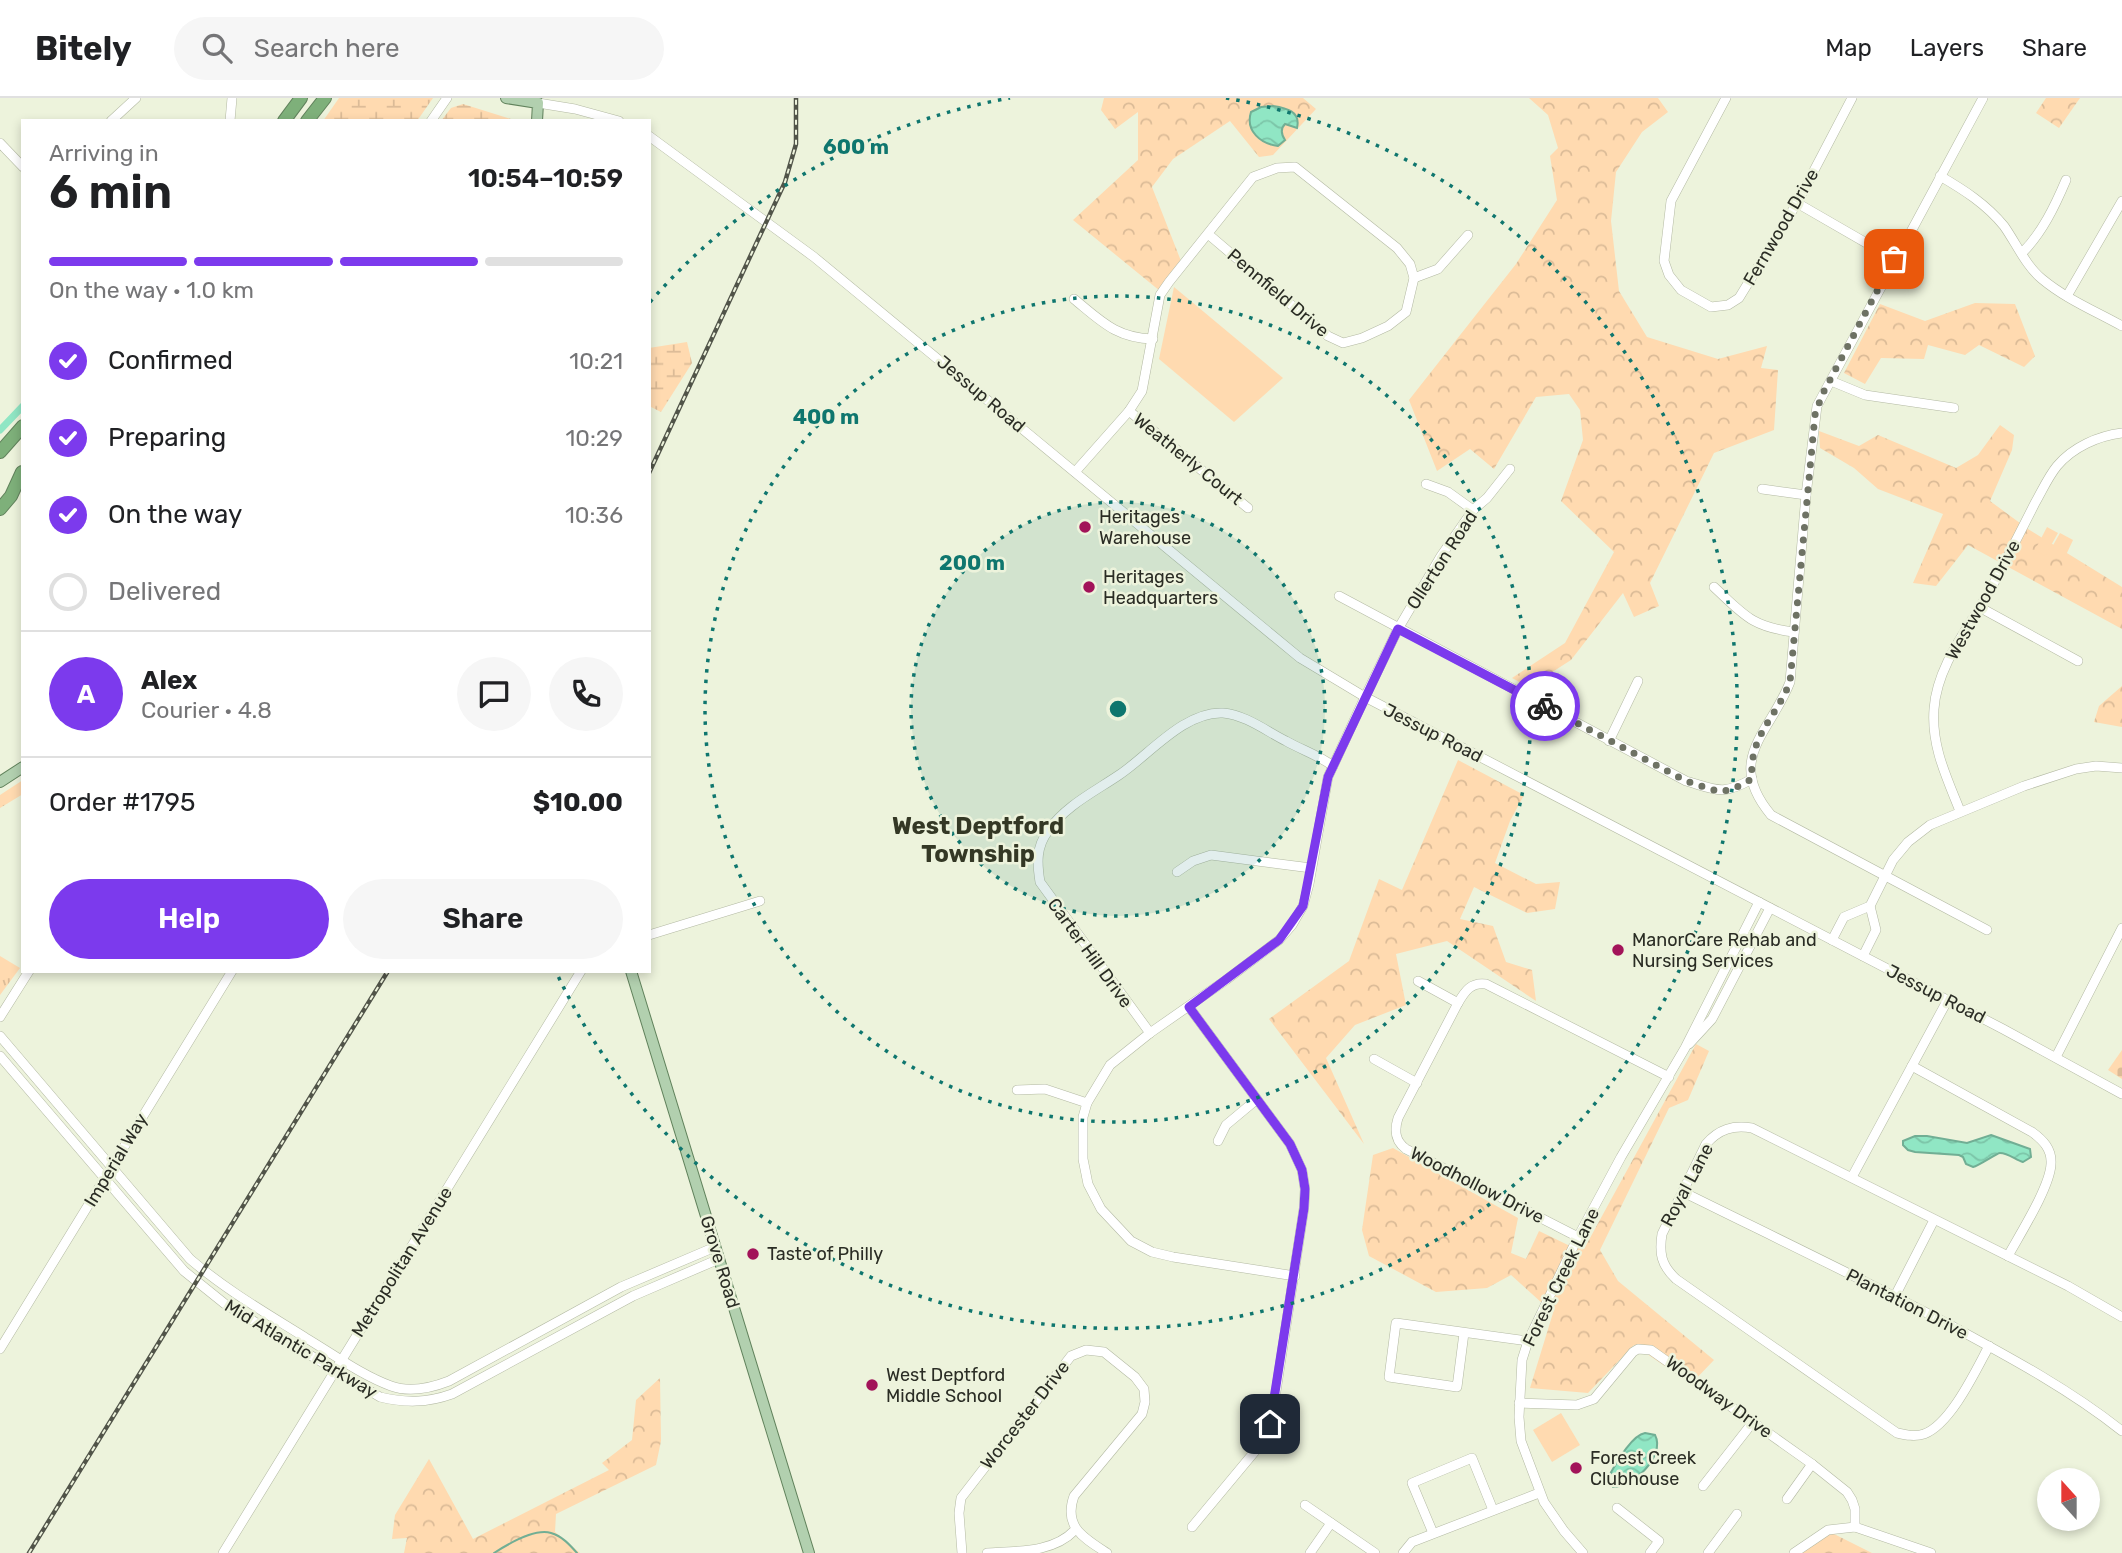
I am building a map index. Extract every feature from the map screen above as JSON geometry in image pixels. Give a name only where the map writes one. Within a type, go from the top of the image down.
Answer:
[{"type":"highway","points":[[285,119],[301,98]]},
{"type":"highway","points":[[310,119],[322,102]]},
{"type":"highway","points":[[0,452],[21,428]]},
{"type":"highway","points":[[0,462],[21,438]]},
{"type":"highway","points":[[0,497],[21,473]]},
{"type":"highway","points":[[0,509],[11,496],[21,475]]},
{"type":"main road","points":[[506,98],[538,103],[537,119]]},
{"type":"main road","points":[[0,782],[21,768]]},
{"type":"main road","name":"Grove Road","points":[[632,973],[809,1553]]},
{"type":"street","points":[[113,119],[136,98]]},
{"type":"street","points":[[230,119],[232,98]]},
{"type":"street","points":[[432,119],[447,98]]},
{"type":"street","name":"Fernwood Drive","points":[[1726,98],[1671,201],[1664,261],[1669,275],[1681,290],[1711,307],[1728,305],[1739,298],[1797,203],[1852,98]]},
{"type":"street","points":[[1983,98],[1894,259],[1822,395],[1815,415],[1790,682],[1753,751],[1752,779],[1759,799],[1771,815],[1987,930]]},
{"type":"street","points":[[538,103],[612,119]]},
{"type":"street","name":"Jessup Road","points":[[651,136],[814,257],[1300,658],[1365,697],[2056,1057],[2122,1094]]},
{"type":"street","points":[[0,142],[21,165]]},
{"type":"street","points":[[1075,472],[1129,411],[1142,391],[1160,295],[1253,177],[1277,168],[1295,167],[1397,248],[1410,264],[1414,278],[1438,269],[1468,235]]},
{"type":"street","points":[[1940,176],[1968,192],[1986,207],[2041,278],[2067,296],[2122,326]]},
{"type":"street","points":[[2022,253],[2033,241],[2066,180]]},
{"type":"street","points":[[2067,296],[2122,201]]},
{"type":"street","points":[[1797,203],[1894,259]]},
{"type":"street","name":"Pennfield Drive","points":[[1208,234],[1328,336],[1343,343],[1388,326],[1406,312],[1414,278]]},
{"type":"street","points":[[1074,299],[1109,328],[1130,337],[1153,339]]},
{"type":"street","points":[[1831,381],[1864,395],[1954,408]]},
{"type":"street","name":"Weatherly Court","points":[[1129,411],[1248,508]]},
{"type":"street","name":"Westwood Drive","points":[[1960,811],[1933,733],[1934,707],[1944,670],[1981,608],[2057,466],[2090,442],[2107,435],[2122,433]]},
{"type":"street","name":"Ollerton Road","points":[[1295,1276],[1173,1257],[1153,1252],[1131,1241],[1101,1209],[1088,1184],[1082,1134],[1087,1103],[1110,1065],[1279,940],[1303,906],[1328,777],[1365,697],[1398,629],[1441,556],[1473,510],[1510,469]]},
{"type":"street","points":[[1426,484],[1448,492],[1473,510]]},
{"type":"street","points":[[1762,489],[1806,495]]},
{"type":"street","points":[[1714,587],[1753,622],[1775,630],[1794,632]]},
{"type":"street","points":[[1339,596],[1686,781],[1720,792],[1752,779]]},
{"type":"street","points":[[1981,608],[2078,661]]},
{"type":"street","points":[[1609,741],[1638,681]]},
{"type":"street","name":"Carter Hill Drive","points":[[1150,1033],[1040,882],[1037,855],[1047,831],[1066,811],[1120,774],[1160,740],[1182,726],[1215,714],[1232,715],[1257,725],[1333,766]]},
{"type":"street","points":[[1863,956],[1876,930],[1870,906],[1885,875],[1908,842],[1930,825],[1960,811],[2076,769],[2095,766],[2122,768]]},
{"type":"street","points":[[1177,872],[1193,861],[1211,855],[1311,869]]},
{"type":"street","points":[[651,934],[760,901]]},
{"type":"street","name":"Forest Creek Lane","points":[[1583,1553],[1564,1531],[1539,1493],[1521,1441],[1522,1360],[1528,1341],[1578,1237],[1620,1157],[1685,1048],[1759,902]]},
{"type":"street","points":[[1832,940],[1844,917],[1870,906]]},
{"type":"street","name":"Forest Creek Lane","points":[[1685,1048],[1712,1019],[1770,908]]},
{"type":"street","points":[[2056,1057],[2122,928]]},
{"type":"street","points":[[0,1017],[28,973]]},
{"type":"street","name":"Imperial Way","points":[[0,1349],[231,973]]},
{"type":"street","name":"Metropolitan Avenue","points":[[223,1553],[580,973]]},
{"type":"street","points":[[1418,981],[1458,1003]]},
{"type":"street","name":"Woodhollow Drive","points":[[1578,1237],[1401,1146],[1395,1135],[1396,1125],[1458,1003],[1468,988],[1480,983],[1486,985],[1668,1077]]},
{"type":"street","points":[[1852,1178],[1947,1001]]},
{"type":"street","points":[[1189,1007],[1290,1144],[1302,1170],[1305,1189],[1295,1276],[1273,1411],[1266,1438],[1192,1527]]},
{"type":"street","name":"Mid Atlantic Parkway","points":[[0,1036],[112,1166],[163,1230],[203,1271],[220,1285],[342,1360],[391,1386],[432,1388],[463,1374],[621,1287],[715,1247]]},
{"type":"street","name":"Mid Atlantic Parkway","points":[[0,1056],[175,1262],[208,1292],[380,1397],[407,1402],[435,1400],[468,1387],[633,1296],[719,1259]]},
{"type":"street","points":[[1374,1059],[1417,1083]]},
{"type":"street","points":[[1912,1066],[2032,1132],[2043,1140],[2049,1151],[2051,1163],[2043,1189],[2008,1256]]},
{"type":"street","points":[[1017,1090],[1045,1089],[1087,1103]]},
{"type":"street","points":[[1218,1141],[1226,1125],[1256,1100]]},
{"type":"street","name":"Royal Lane","points":[[1989,1346],[1974,1376],[1935,1426],[1925,1433],[1911,1436],[1897,1433],[1668,1271],[1660,1250],[1662,1234],[1706,1144],[1714,1135],[1738,1126],[1752,1128],[2008,1256],[2122,1317]]},
{"type":"street","name":"Plantation Drive","points":[[1683,1192],[1895,1296],[1989,1346],[2120,1426]]},
{"type":"street","points":[[1895,1296],[1934,1220]]},
{"type":"street","points":[[1464,1333],[1457,1387],[1389,1377],[1396,1323],[1528,1341]]},
{"type":"street","name":"Woodway Drive","points":[[1520,1403],[1577,1405],[1594,1399],[1633,1352],[1638,1349],[1651,1350],[1812,1464],[1847,1492],[1852,1500],[1855,1527]]},
{"type":"street","name":"Worcester Drive","points":[[962,1553],[959,1513],[961,1498],[1070,1356],[1086,1350],[1104,1352],[1135,1377],[1144,1389],[1145,1402],[1142,1414],[1074,1496],[1071,1513],[1075,1530]]},
{"type":"street","points":[[1703,1486],[1752,1422]]},
{"type":"street","points":[[1433,1533],[1412,1483],[1472,1458],[1493,1510]]},
{"type":"street","points":[[1787,1499],[1812,1464]]},
{"type":"street","points":[[1403,1553],[1412,1542],[1539,1493]]},
{"type":"street","points":[[1305,1506],[1375,1553]]},
{"type":"street","points":[[1617,1508],[1659,1541],[1650,1553]]},
{"type":"street","points":[[1708,1553],[1737,1514]]},
{"type":"street","points":[[1310,1553],[1331,1523]]},
{"type":"street","points":[[1794,1553],[1829,1530],[1855,1527],[1931,1553]]},
{"type":"street","points":[[987,1553],[1043,1549],[1056,1545],[1075,1530],[1107,1553]]},
{"type":"green space","points":[[339,98],[433,98],[418,119],[324,119]]},
{"type":"green space","points":[[1104,98],[1303,98],[1316,109],[1273,155],[1259,157],[1230,121],[1173,159],[1152,187],[1181,261],[1160,291],[1073,220],[1138,160],[1138,112],[1115,129],[1101,110]]},
{"type":"green space","points":[[1529,98],[1658,98],[1668,112],[1642,132],[1616,172],[1611,221],[1619,291],[1647,337],[1718,359],[1767,346],[1761,368],[1778,370],[1774,430],[1714,453],[1650,583],[1659,606],[1634,617],[1623,593],[1571,660],[1529,687],[1512,678],[1565,643],[1614,552],[1561,501],[1583,440],[1580,410],[1569,394],[1536,397],[1494,469],[1470,449],[1437,471],[1409,400],[1516,264],[1557,200],[1550,156],[1558,148],[1548,115]]},
{"type":"green space","points":[[2046,98],[2080,98],[2059,128],[2036,113]]},
{"type":"green space","points":[[463,104],[511,119],[443,119],[451,108]]},
{"type":"green space","points":[[1174,287],[1283,378],[1234,422],[1159,359]]},
{"type":"green space","points":[[1975,303],[2015,304],[2035,356],[2024,367],[1979,345],[1965,355],[1928,345],[1924,359],[1881,358],[1865,384],[1844,373],[1880,304],[1925,321]]},
{"type":"green space","points":[[687,342],[692,363],[661,412],[651,407],[651,348]]},
{"type":"green space","points":[[2000,425],[2014,435],[2012,450],[1990,501],[2028,529],[2122,587],[2122,629],[1968,545],[1936,586],[1913,583],[1943,514],[1878,489],[1854,468],[1820,448],[1819,431],[1859,446],[1878,435],[1956,468],[1978,455]]},
{"type":"green space","points":[[2047,527],[2058,533],[2045,556],[2035,550]]},
{"type":"green space","points":[[2060,533],[2073,540],[2066,555],[2052,547]]},
{"type":"green space","points":[[2122,686],[2122,727],[2094,722],[2099,706]]},
{"type":"green space","points":[[1458,760],[1524,795],[1510,821],[1495,863],[1536,884],[1560,882],[1555,909],[1527,913],[1474,887],[1460,919],[1493,926],[1506,962],[1532,970],[1536,1001],[1447,941],[1396,954],[1406,1005],[1355,1025],[1326,1058],[1364,1144],[1269,1019],[1349,961],[1379,879],[1402,890]]},
{"type":"green space","points":[[21,781],[21,795],[0,808],[0,795]]},
{"type":"green space","points":[[0,956],[20,968],[0,995]]},
{"type":"green space","points":[[1696,1044],[1709,1051],[1688,1100],[1669,1108],[1600,1250],[1618,1281],[1714,1360],[1691,1384],[1634,1345],[1588,1393],[1530,1388],[1553,1313],[1511,1275],[1487,1288],[1436,1292],[1369,1256],[1362,1230],[1373,1155],[1393,1148],[1518,1218],[1511,1253],[1526,1259],[1539,1231],[1568,1245],[1584,1249]]},
{"type":"green space","points":[[2122,1050],[2122,1079],[2108,1070]]},
{"type":"green space","points":[[660,1378],[661,1441],[656,1465],[556,1514],[555,1532],[580,1553],[404,1553],[407,1538],[392,1539],[395,1515],[429,1459],[473,1539],[609,1470],[602,1463],[632,1440],[636,1400]]},
{"type":"green space","points":[[1561,1413],[1580,1445],[1552,1462],[1533,1430]]},
{"type":"green space","points":[[1826,1530],[1872,1553],[1793,1553]]},
{"type":"water","points":[[1273,106],[1291,111],[1298,122],[1297,128],[1285,124],[1283,126],[1285,140],[1278,146],[1260,139],[1250,125],[1251,112],[1261,107]]},
{"type":"water","points":[[1991,1135],[2030,1149],[2031,1157],[2023,1162],[2000,1153],[1973,1167],[1966,1164],[1959,1155],[1915,1152],[1903,1145],[1903,1141],[1915,1136],[1967,1143]]},
{"type":"water","points":[[1645,1433],[1655,1435],[1657,1443],[1652,1461],[1638,1477],[1613,1487],[1610,1474],[1630,1444]]},
{"type":"waterway","points":[[0,430],[21,408]]},
{"type":"waterway","points":[[494,1553],[521,1538],[544,1532],[559,1536],[577,1553]]},
{"type":"railway","points":[[651,469],[785,182],[796,144],[796,98]]},
{"type":"railway","points":[[29,1553],[387,973]]},
{"type":"way so far","points":[[1545,706],[1686,781],[1720,792],[1752,779],[1753,751],[1790,682],[1806,495],[1817,406],[1894,259]]},
{"type":"place","name":"Heritages Warehouse","points":[[1085,527]]},
{"type":"place","name":"Heritages Headquarters","points":[[1089,587]]},
{"type":"place","name":"ManorCare Rehab and Nursing Services","points":[[1618,950]]},
{"type":"place","name":"Taste of Philly","points":[[753,1254]]},
{"type":"place","name":"West Deptford Middle School","points":[[872,1385]]},
{"type":"place","name":"Forest Creek Clubhouse","points":[[1576,1468]]},
{"type":"district","name":"West Deptford Township","points":[[978,840]]},
{"type":"route","points":[[1270,1424],[1304,1208],[1302,1170],[1290,1144],[1189,1007],[1279,940],[1303,906],[1328,777],[1398,629],[1545,706]]}]
